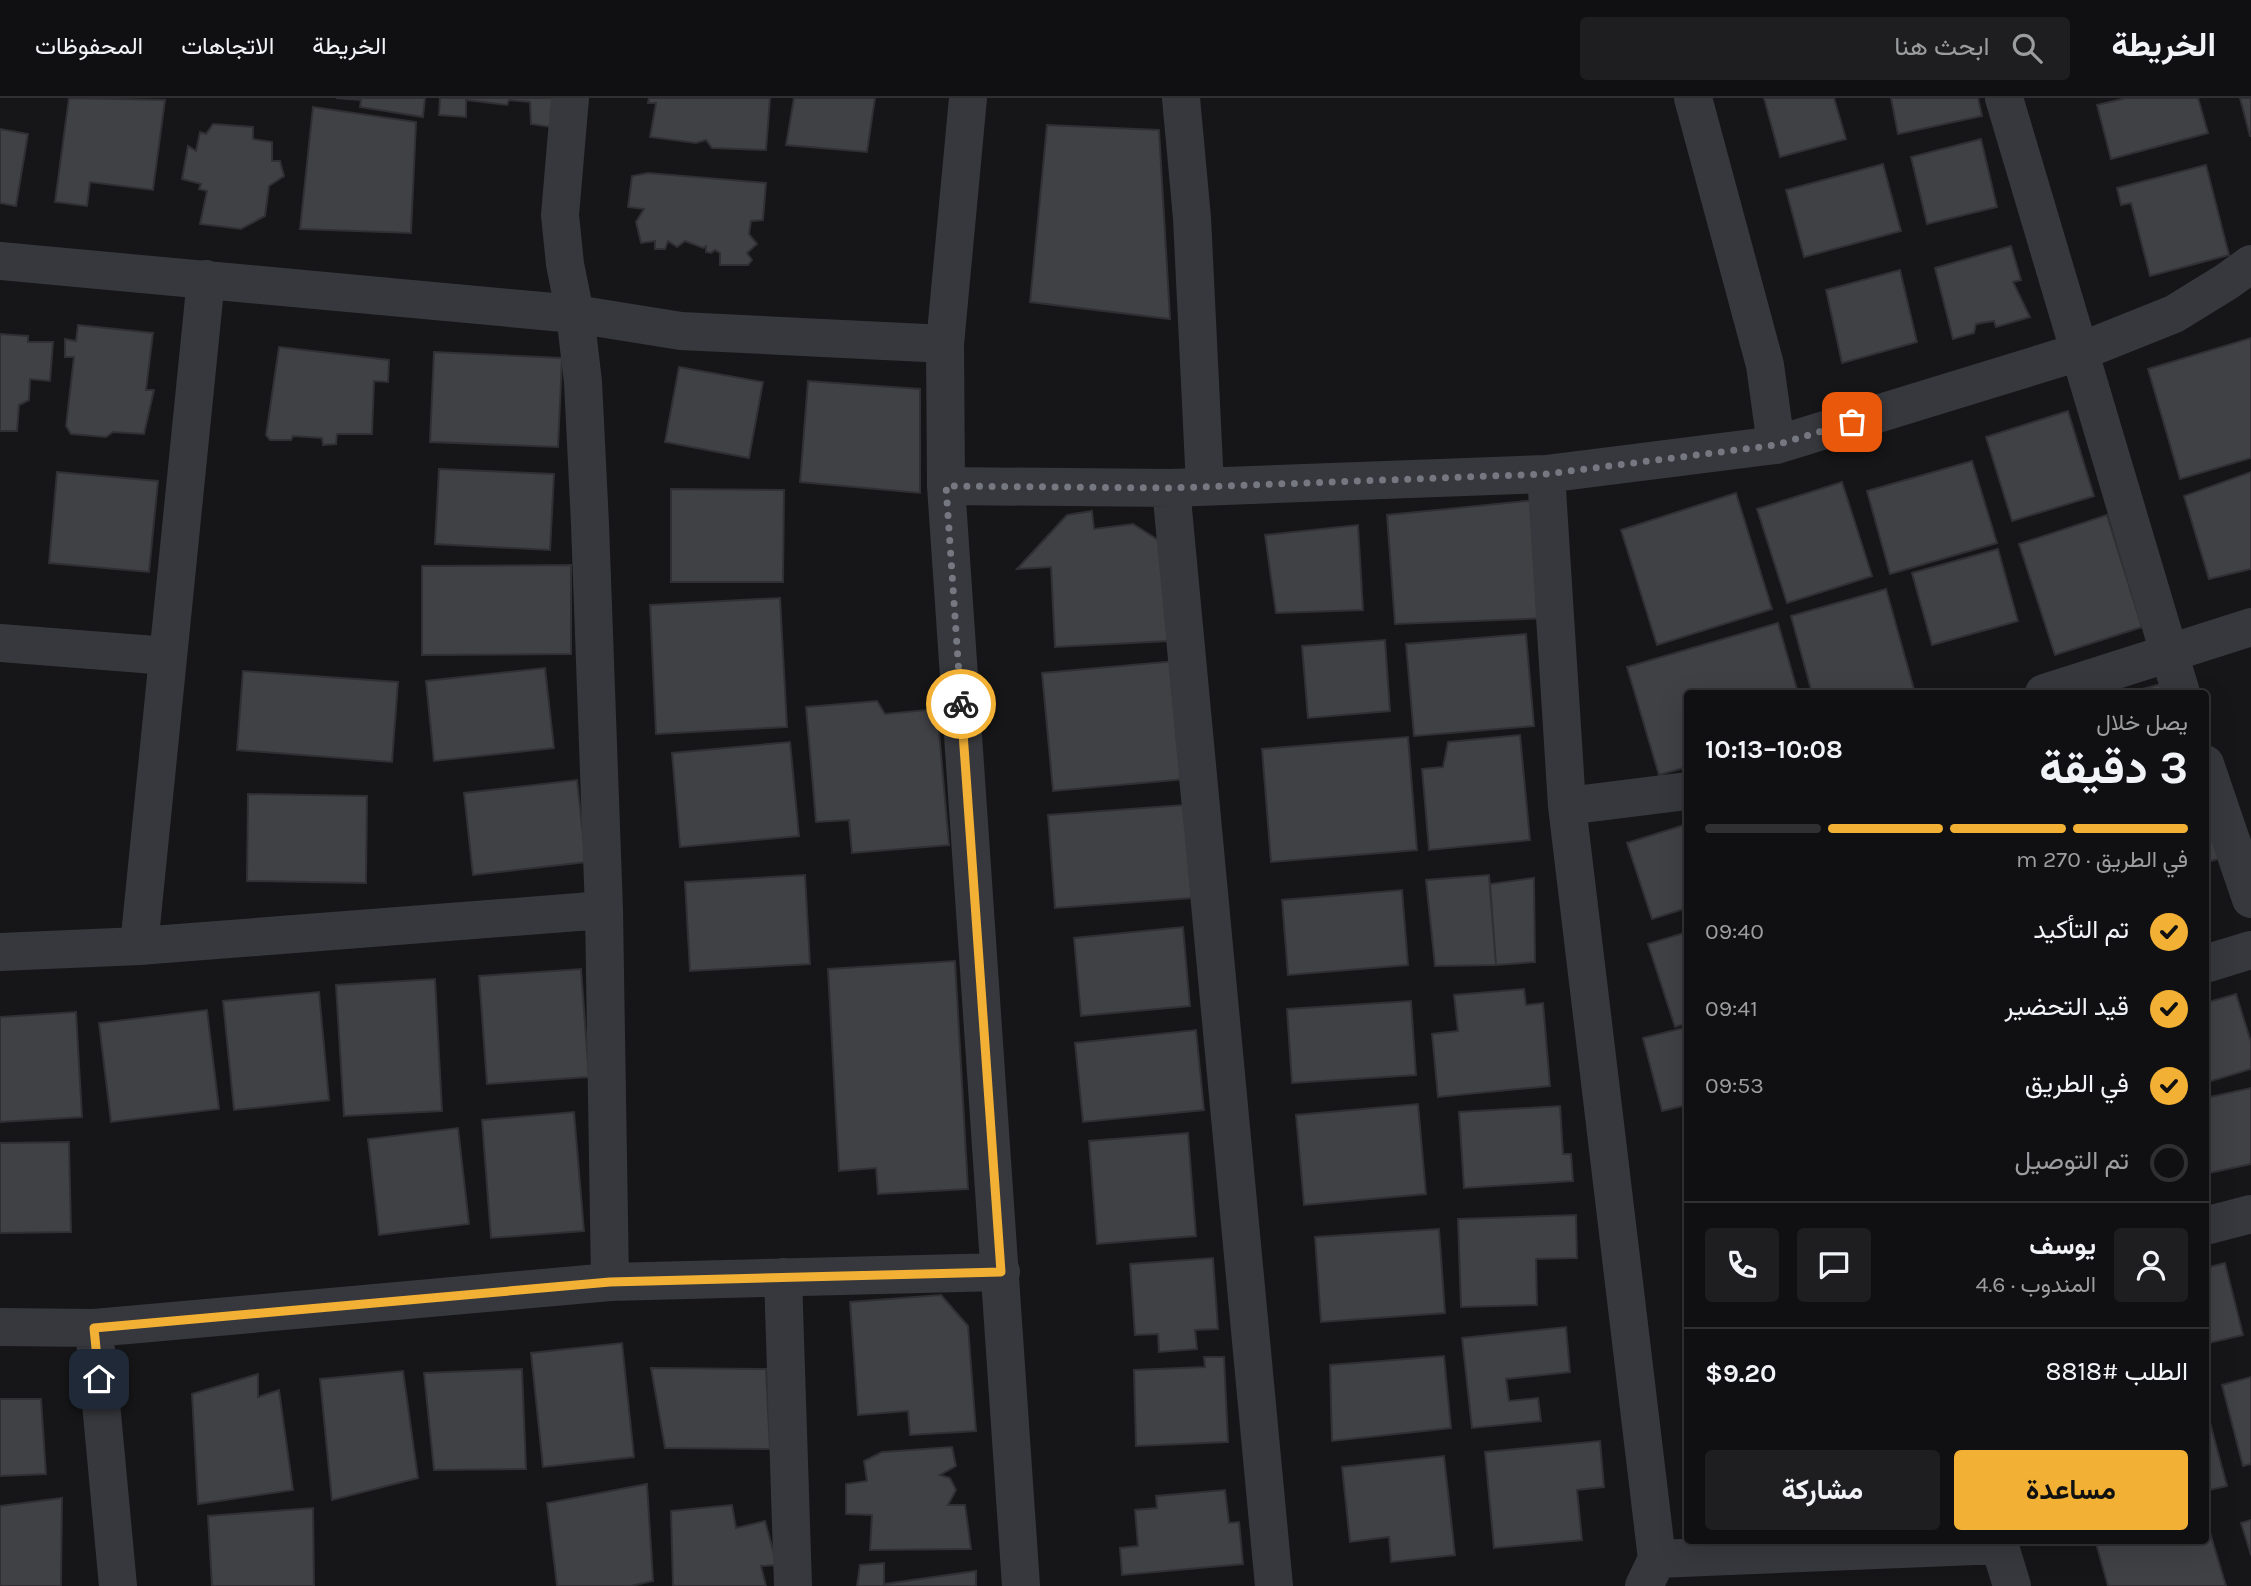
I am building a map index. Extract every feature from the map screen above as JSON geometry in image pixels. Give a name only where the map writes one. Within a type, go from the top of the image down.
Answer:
[{"type":"street","points":[[570,98],[561,215],[565,264],[575,314],[583,382],[590,511],[604,910],[610,1282]]},
{"type":"street","points":[[968,98],[945,344],[946,486],[1021,1586]]},
{"type":"street","points":[[1181,98],[1192,219],[1188,487],[1274,1586]]},
{"type":"street","points":[[1693,98],[1765,365],[1776,445]]},
{"type":"street","points":[[2004,98],[2167,654],[2180,690]]},
{"type":"street","points":[[0,261],[575,314],[681,331],[945,344]]},
{"type":"street","points":[[946,486],[1188,487],[1546,474],[1776,445],[2079,352],[2174,314],[2251,264]]},
{"type":"street","points":[[139,946],[206,279]]},
{"type":"street","points":[[1546,474],[1567,806],[1650,1573],[1987,1544]]},
{"type":"street","points":[[2053,690],[2251,627]]},
{"type":"street","points":[[0,643],[168,656]]},
{"type":"street","points":[[2209,776],[2251,899]]},
{"type":"street","points":[[1567,806],[1684,791]]},
{"type":"street","points":[[0,951],[139,946],[604,910]]},
{"type":"street","points":[[2209,963],[2251,950]]},
{"type":"street","points":[[2209,1225],[2251,1214]]},
{"type":"street","points":[[0,1327],[94,1328],[610,1282],[1001,1272]]},
{"type":"street","points":[[783,1277],[793,1586]]},
{"type":"street","points":[[94,1328],[118,1586]]},
{"type":"street","points":[[1999,1544],[2012,1586]]},
{"type":"building","points":[[69,98],[165,100],[153,190],[90,182],[87,206],[55,202]]},
{"type":"building","points":[[336,98],[425,98],[423,117],[360,107],[361,100]]},
{"type":"building","points":[[440,98],[558,98],[564,129],[531,124],[530,102],[509,100],[507,105],[466,100],[466,117],[439,115]]},
{"type":"building","points":[[649,98],[770,98],[766,150],[712,148],[706,140],[696,143],[650,137],[656,103],[648,103]]},
{"type":"building","points":[[794,98],[875,98],[867,152],[786,145]]},
{"type":"building","points":[[1764,98],[1834,98],[1846,139],[1780,157]]},
{"type":"building","points":[[1891,98],[1978,98],[1982,116],[1898,134]]},
{"type":"building","points":[[2126,98],[2198,98],[2208,133],[2111,159],[2097,105]]},
{"type":"building","points":[[2240,98],[2251,98],[2251,136],[2250,136]]},
{"type":"building","points":[[313,107],[416,122],[411,233],[300,229]]},
{"type":"building","points":[[213,124],[253,127],[253,139],[272,142],[272,161],[280,161],[284,176],[269,186],[265,216],[241,229],[200,224],[207,191],[199,189],[201,184],[182,179],[188,146],[196,151],[200,132],[206,134]]},
{"type":"building","points":[[1047,125],[1159,130],[1170,319],[1030,302]]},
{"type":"building","points":[[0,129],[28,134],[16,206],[0,203]]},
{"type":"building","points":[[1981,139],[1997,207],[1927,224],[1911,157]]},
{"type":"building","points":[[1883,164],[1901,231],[1804,257],[1786,190]]},
{"type":"building","points":[[2206,165],[2229,255],[2150,276],[2131,203],[2121,205],[2117,188]]},
{"type":"building","points":[[648,173],[766,183],[763,220],[751,221],[749,234],[757,244],[747,253],[752,260],[748,265],[720,265],[720,253],[715,250],[706,252],[706,246],[703,248],[685,241],[677,247],[668,241],[665,249],[655,249],[655,241],[641,243],[636,222],[644,209],[628,207],[632,176]]},
{"type":"building","points":[[2011,246],[2021,280],[2013,282],[2030,317],[1996,327],[1994,321],[1976,324],[1974,333],[1953,339],[1935,268]]},
{"type":"building","points":[[1900,270],[1917,342],[1842,363],[1826,290]]},
{"type":"building","points":[[78,325],[153,333],[146,390],[154,390],[144,434],[113,432],[106,437],[71,434],[66,426],[74,357],[65,357],[65,339],[76,341]]},
{"type":"building","points":[[0,334],[28,336],[28,342],[53,342],[50,381],[30,379],[29,400],[19,405],[17,431],[0,431]]},
{"type":"building","points":[[2251,338],[2251,458],[2180,479],[2148,369]]},
{"type":"building","points":[[279,347],[389,360],[388,382],[374,381],[372,434],[337,434],[336,444],[323,445],[322,438],[293,436],[291,440],[270,440],[266,435]]},
{"type":"building","points":[[434,352],[562,358],[558,447],[430,442]]},
{"type":"building","points":[[679,367],[763,382],[749,458],[665,442]]},
{"type":"building","points":[[808,381],[920,389],[920,493],[800,482]]},
{"type":"building","points":[[2068,411],[2094,496],[2012,521],[1986,437]]},
{"type":"building","points":[[1972,461],[1997,543],[1890,574],[1867,491]]},
{"type":"building","points":[[439,469],[554,474],[550,550],[435,544]]},
{"type":"building","points":[[57,472],[158,481],[149,572],[49,563]]},
{"type":"building","points":[[2251,472],[2251,569],[2209,579],[2184,496]]},
{"type":"building","points":[[1842,482],[1872,576],[1787,603],[1757,509]]},
{"type":"building","points":[[671,489],[784,490],[783,582],[671,582]]},
{"type":"building","points":[[1736,493],[1772,609],[1657,645],[1621,530]]},
{"type":"building","points":[[1536,500],[1549,618],[1395,624],[1387,515]]},
{"type":"building","points":[[1092,511],[1094,529],[1133,524],[1163,543],[1169,641],[1055,647],[1051,567],[1017,569],[1067,515]]},
{"type":"building","points":[[2107,515],[2142,627],[2055,655],[2019,544]]},
{"type":"building","points":[[1358,525],[1363,610],[1276,613],[1265,535]]},
{"type":"building","points":[[1998,549],[2018,621],[1932,645],[1912,573]]},
{"type":"building","points":[[571,565],[571,654],[422,655],[422,566]]},
{"type":"building","points":[[1886,589],[1914,690],[1811,690],[1791,616]]},
{"type":"building","points":[[780,598],[787,727],[656,734],[650,605]]},
{"type":"building","points":[[1778,623],[1797,690],[1684,690],[1684,768],[1659,775],[1627,667]]},
{"type":"building","points":[[1526,634],[1534,726],[1414,736],[1406,644]]},
{"type":"building","points":[[1385,640],[1390,711],[1308,718],[1302,646]]},
{"type":"building","points":[[1176,661],[1186,779],[1053,791],[1042,673]]},
{"type":"building","points":[[545,668],[554,748],[434,761],[426,681]]},
{"type":"building","points":[[243,671],[398,682],[392,762],[237,750]]},
{"type":"building","points":[[2161,684],[2163,690],[2139,690]]},
{"type":"building","points":[[877,701],[885,714],[937,709],[949,845],[852,853],[849,820],[816,822],[806,707]]},
{"type":"building","points":[[1520,735],[1530,840],[1429,850],[1422,769],[1443,767],[1448,742]]},
{"type":"building","points":[[1408,737],[1417,850],[1271,862],[1262,749]]},
{"type":"building","points":[[790,742],[799,836],[680,847],[672,753]]},
{"type":"building","points":[[577,780],[586,862],[473,875],[464,793]]},
{"type":"building","points":[[248,794],[367,796],[366,883],[247,881]]},
{"type":"building","points":[[1184,805],[1192,898],[1055,908],[1048,815]]},
{"type":"building","points":[[2209,821],[2221,858],[2209,862]]},
{"type":"building","points":[[1684,825],[1684,909],[1652,919],[1627,843]]},
{"type":"building","points":[[805,875],[810,964],[690,971],[685,882]]},
{"type":"building","points":[[1489,875],[1496,965],[1435,966],[1426,880]]},
{"type":"building","points":[[1534,878],[1535,962],[1496,965],[1490,884]]},
{"type":"building","points":[[1402,890],[1408,965],[1288,975],[1282,900]]},
{"type":"building","points":[[1183,927],[1190,1006],[1081,1016],[1074,938]]},
{"type":"building","points":[[1684,933],[1684,1024],[1675,1027],[1648,944]]},
{"type":"building","points":[[955,961],[968,1189],[878,1194],[876,1168],[839,1171],[828,969]]},
{"type":"building","points":[[581,969],[589,1077],[487,1084],[479,976]]},
{"type":"building","points":[[435,979],[442,1111],[344,1116],[336,985]]},
{"type":"building","points":[[1524,989],[1526,1005],[1543,1003],[1550,1086],[1438,1097],[1432,1034],[1458,1031],[1454,995]]},
{"type":"building","points":[[319,992],[329,1100],[234,1110],[223,1001]]},
{"type":"building","points":[[2236,994],[2251,1042],[2251,1069],[2209,1082],[2209,1002]]},
{"type":"building","points":[[1411,1001],[1416,1075],[1292,1083],[1287,1009]]},
{"type":"building","points":[[207,1010],[219,1109],[111,1122],[99,1023]]},
{"type":"building","points":[[76,1012],[82,1117],[0,1122],[0,1017]]},
{"type":"building","points":[[1684,1028],[1684,1106],[1662,1111],[1643,1038]]},
{"type":"building","points":[[1196,1030],[1204,1110],[1083,1122],[1075,1043]]},
{"type":"building","points":[[2251,1088],[2251,1164],[2209,1173],[2209,1097]]},
{"type":"building","points":[[1418,1104],[1426,1194],[1304,1205],[1296,1115]]},
{"type":"building","points":[[1560,1106],[1563,1154],[1571,1154],[1573,1181],[1464,1188],[1459,1112]]},
{"type":"building","points":[[574,1112],[584,1231],[491,1238],[482,1120]]},
{"type":"building","points":[[458,1128],[469,1224],[379,1235],[368,1139]]},
{"type":"building","points":[[1188,1133],[1196,1236],[1097,1244],[1089,1141]]},
{"type":"building","points":[[69,1142],[71,1232],[0,1233],[0,1143]]},
{"type":"building","points":[[1576,1215],[1577,1258],[1536,1259],[1537,1305],[1461,1307],[1458,1219]]},
{"type":"building","points":[[1439,1229],[1445,1313],[1321,1322],[1315,1237]]},
{"type":"building","points":[[1213,1258],[1218,1329],[1195,1330],[1197,1349],[1159,1352],[1158,1334],[1135,1335],[1130,1264]]},
{"type":"building","points":[[2225,1263],[2243,1335],[2209,1343],[2209,1267]]},
{"type":"building","points":[[941,1295],[968,1326],[976,1431],[910,1435],[908,1411],[858,1415],[850,1302]]},
{"type":"building","points":[[1566,1327],[1570,1372],[1506,1379],[1509,1401],[1538,1398],[1541,1421],[1472,1428],[1462,1338]]},
{"type":"building","points":[[622,1343],[634,1457],[543,1467],[531,1353]]},
{"type":"building","points":[[1444,1356],[1451,1428],[1332,1441],[1330,1365]]},
{"type":"building","points":[[1204,1357],[1224,1357],[1228,1442],[1136,1446],[1134,1370],[1205,1367]]},
{"type":"building","points":[[651,1368],[766,1369],[770,1449],[665,1448]]},
{"type":"building","points":[[522,1369],[526,1469],[434,1470],[424,1373]]},
{"type":"building","points":[[403,1371],[418,1478],[332,1500],[320,1379]]},
{"type":"building","points":[[258,1374],[258,1397],[279,1390],[293,1490],[198,1504],[192,1394]]},
{"type":"building","points":[[2251,1377],[2251,1464],[2243,1466],[2222,1385]]},
{"type":"building","points":[[0,1399],[41,1399],[46,1474],[0,1476]]},
{"type":"building","points":[[2209,1419],[2227,1486],[2209,1490]]},
{"type":"building","points":[[1600,1441],[1604,1487],[1577,1490],[1582,1540],[1494,1548],[1485,1452]]},
{"type":"building","points":[[952,1447],[956,1466],[940,1475],[950,1478],[956,1490],[948,1505],[965,1505],[971,1549],[870,1550],[872,1515],[846,1514],[846,1484],[867,1481],[864,1461],[882,1452]]},
{"type":"building","points":[[1444,1456],[1455,1555],[1391,1562],[1389,1537],[1350,1542],[1342,1467]]},
{"type":"building","points":[[647,1484],[653,1581],[631,1586],[557,1586],[547,1503]]},
{"type":"building","points":[[1225,1490],[1229,1523],[1239,1522],[1243,1564],[1122,1575],[1120,1548],[1138,1546],[1135,1510],[1157,1508],[1156,1496]]},
{"type":"building","points":[[62,1498],[61,1586],[0,1586],[0,1506]]},
{"type":"building","points":[[732,1505],[736,1528],[765,1521],[777,1565],[761,1566],[766,1586],[673,1586],[671,1511]]},
{"type":"building","points":[[313,1508],[314,1586],[212,1586],[208,1516]]},
{"type":"building","points":[[2251,1520],[2251,1555],[2241,1523]]},
{"type":"building","points":[[2209,1529],[2226,1586],[2108,1586],[2096,1544],[2209,1544]]},
{"type":"building","points":[[884,1563],[884,1584],[976,1571],[976,1586],[857,1586],[860,1565]]},
{"type":"way so far","points":[[961,704],[946,486],[1171,488],[1546,474],[1776,445],[1852,422]]},
{"type":"route","points":[[99,1379],[94,1328],[610,1282],[1001,1272],[961,704]]}]
